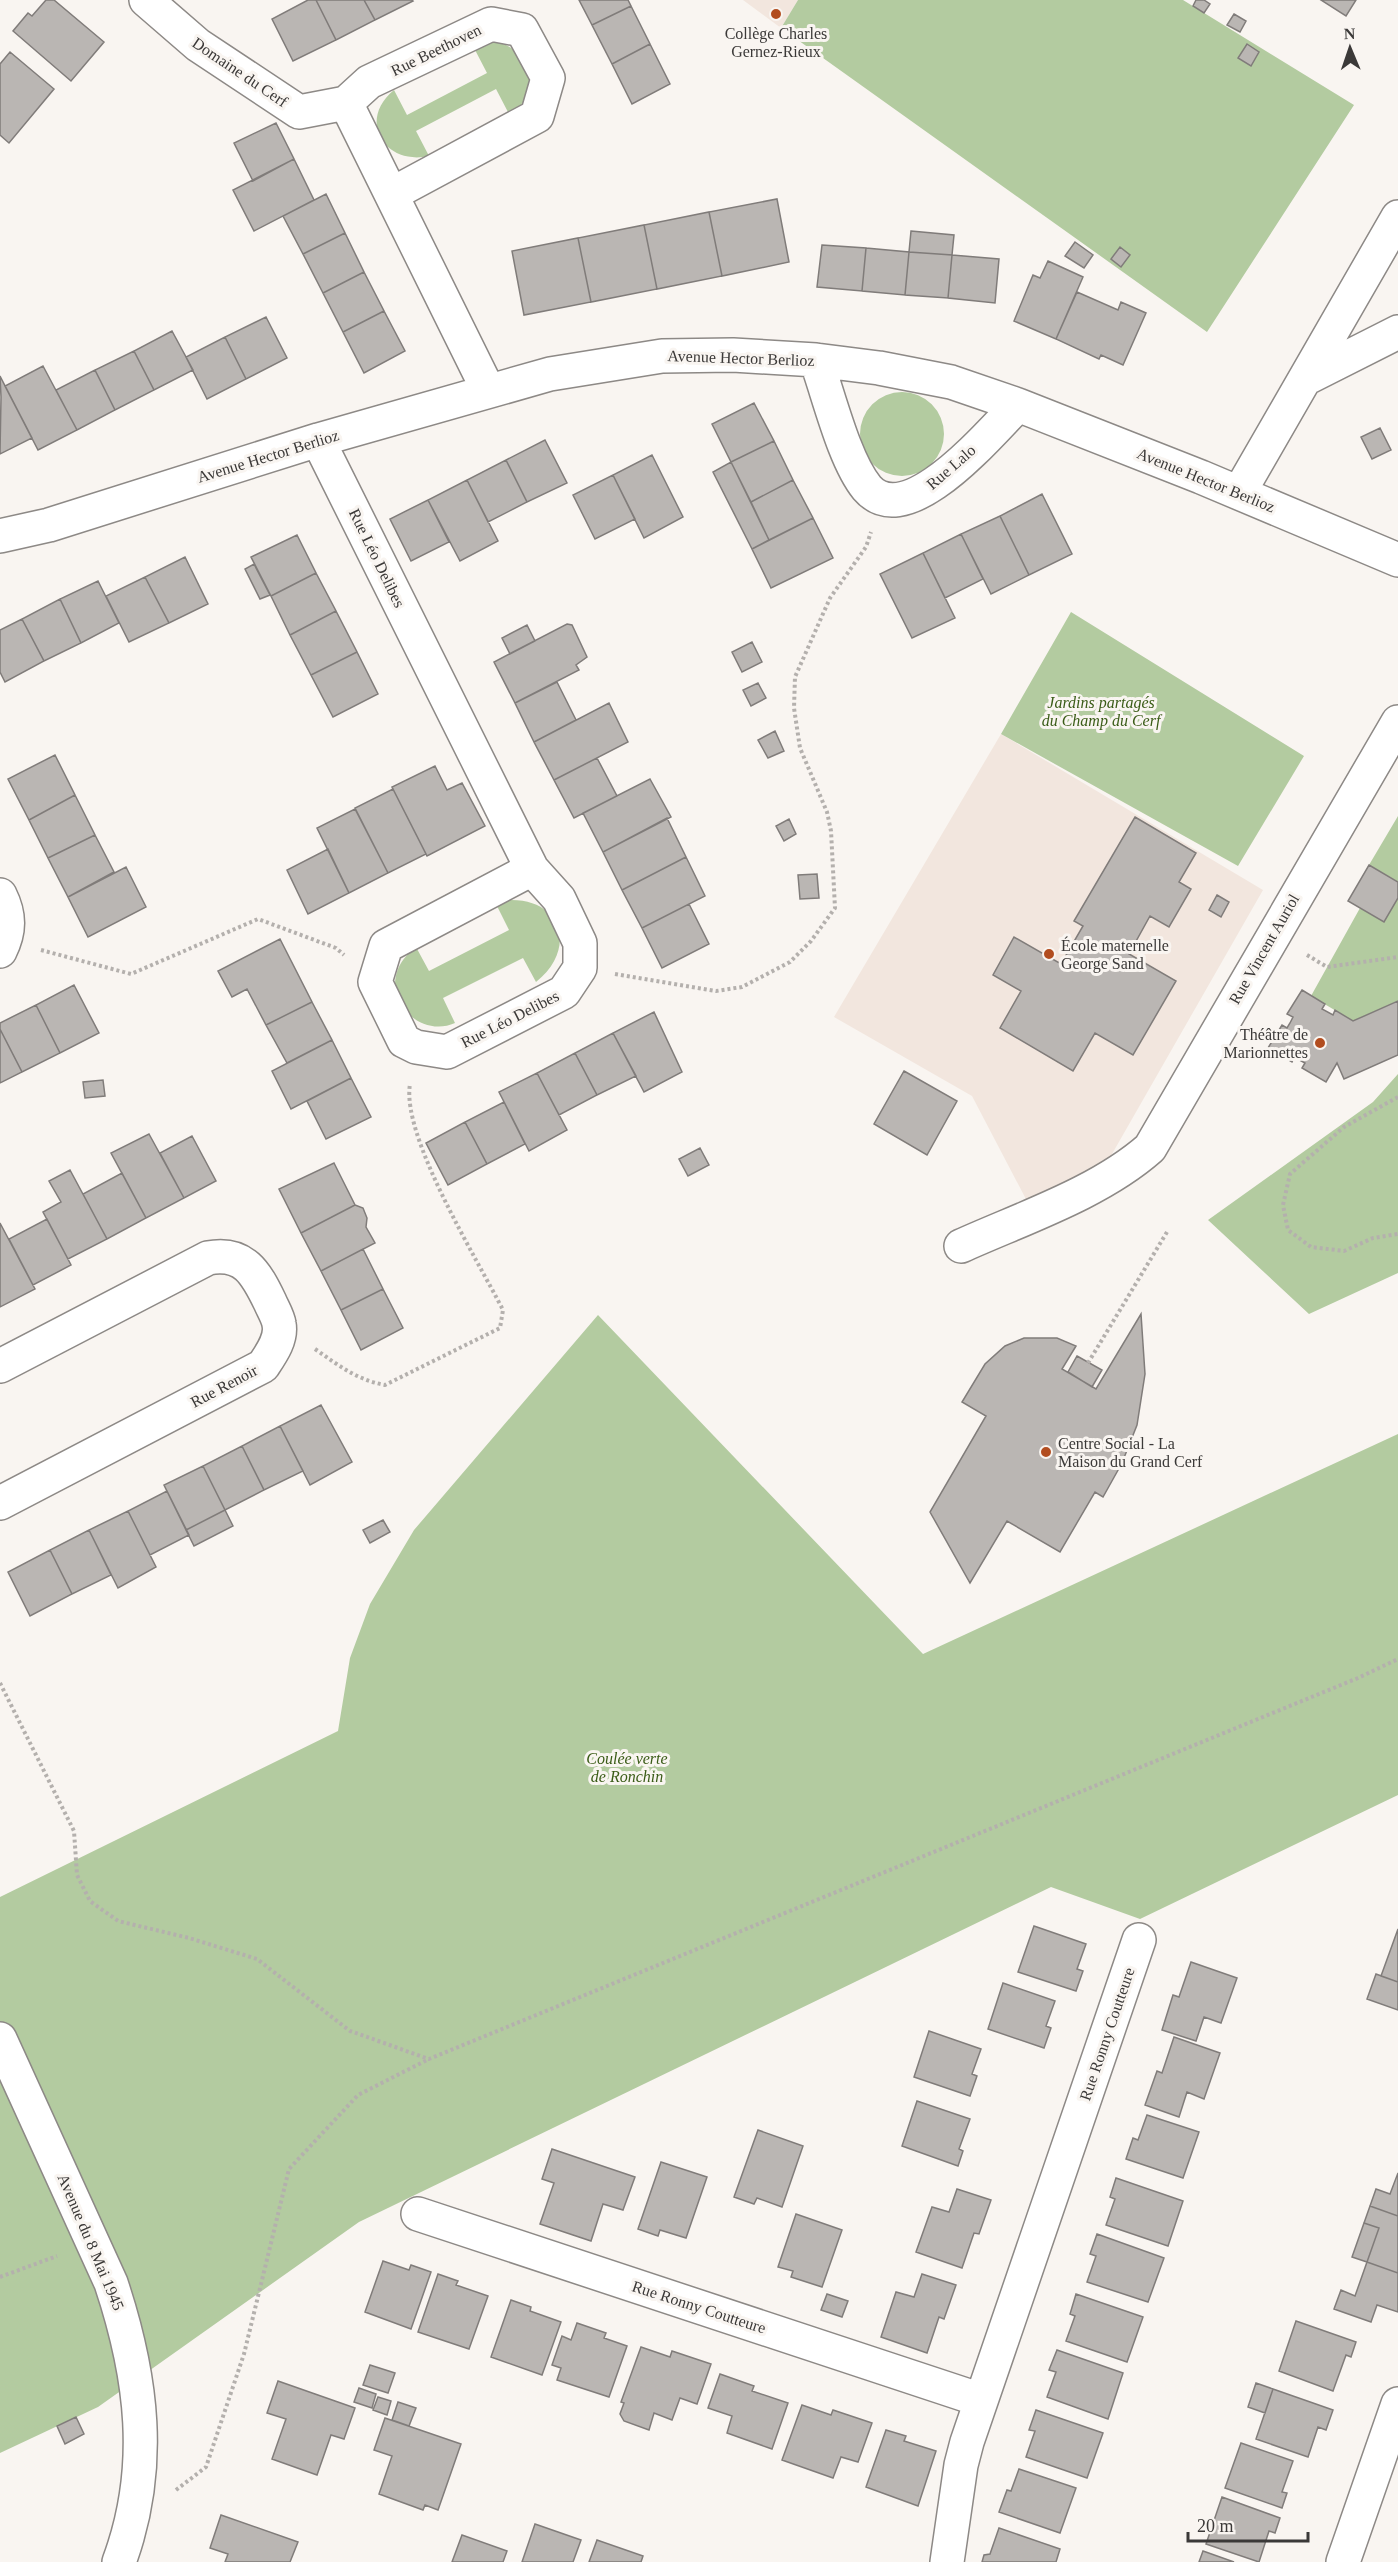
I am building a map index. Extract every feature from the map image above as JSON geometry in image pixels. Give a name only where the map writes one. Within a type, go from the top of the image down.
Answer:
[{"type":"street","name":"Domaine du Cerf","points":[[146,0],[198,45],[299,112],[346,103]]},
{"type":"street","name":"Rue Beethoven","points":[[346,103],[369,82],[491,24],[522,30],[548,78],[537,116],[392,194]]},
{"type":"street","points":[[346,103],[488,390]]},
{"type":"street","points":[[1239,493],[1256,461],[1309,377],[1398,217]]},
{"type":"street","points":[[1309,377],[1398,332]]},
{"type":"street","name":"Avenue Hector Berlioz","points":[[0,536],[59,522],[318,440],[488,390],[587,366],[662,356],[733,355],[816,360],[917,374],[951,382],[1018,405],[1239,493],[1398,560]]},
{"type":"street","points":[[816,360],[857,473],[869,490],[882,497]]},
{"type":"street","name":"Rue Lalo","points":[[882,497],[899,499],[917,495],[937,484],[1018,405]]},
{"type":"street","name":"Rue Léo Delibes","points":[[318,440],[532,869],[559,899],[580,943],[580,968],[564,992],[447,1052],[416,1047]]},
{"type":"street","name":"Rue Vincent Auriol","points":[[961,1246],[1112,1176],[1150,1148],[1398,722]]},
{"type":"street","points":[[416,1047],[404,1041],[375,982],[386,946],[532,869]]},
{"type":"street","points":[[0,895],[9,920],[3,944]]},
{"type":"street","points":[[0,1366],[208,1258],[222,1255],[242,1262],[253,1271],[279,1324]]},
{"type":"street","name":"Rue Renoir","points":[[0,1503],[263,1366],[278,1340],[279,1324]]},
{"type":"street","name":"Rue Ronny Coutteure","points":[[947,2562],[961,2465],[981,2400],[1139,1940]]},
{"type":"street","name":"Avenue du 8 Mai 1945","points":[[0,2039],[94,2243],[125,2325],[136,2372],[141,2422],[140,2461],[129,2524],[119,2562]]},
{"type":"street","name":"Rue Ronny Coutteure","points":[[418,2214],[981,2400]]},
{"type":"street","points":[[1343,2562],[1398,2404]]},
{"type":"path","points":[[580,968],[716,991],[742,987],[790,962],[812,941],[835,908],[831,831],[827,812],[800,748],[794,708],[795,677],[831,598],[866,547],[882,497]]},
{"type":"path","points":[[3,944],[131,974],[258,919],[336,948],[375,982]]},
{"type":"path","points":[[1272,935],[1328,967],[1398,957]]},
{"type":"path","points":[[279,1324],[347,1372],[368,1382],[385,1385],[500,1328],[503,1310],[418,1145],[407,1099],[416,1047]]},
{"type":"path","points":[[1398,1096],[1344,1127],[1290,1174],[1283,1205],[1288,1230],[1311,1247],[1344,1251],[1373,1238],[1398,1234]]},
{"type":"path","points":[[1088,1363],[1167,1232]]},
{"type":"path","points":[[129,2524],[206,2467],[244,2354],[289,2169],[358,2095],[429,2060],[1358,1678],[1398,1659]]},
{"type":"path","points":[[0,1683],[74,1831],[77,1875],[90,1901],[118,1921],[189,1938],[256,1959],[350,2031],[429,2060]]},
{"type":"path","points":[[0,2277],[94,2243]]},
{"type":"shaded area","name":"Collège Charles Gernez-Rieux","points":[[743,0],[798,0],[781,28]]},
{"type":"shaded area","name":"École maternelle George Sand","points":[[1001,734],[1263,890],[1104,1168],[1028,1203],[972,1096],[834,1017]]},
{"type":"green space","points":[[798,0],[1183,0],[1354,105],[1207,332],[781,28]]},
{"type":"green space","points":[[493,42],[513,49],[532,76],[528,94],[519,107],[509,114],[496,89],[416,131],[429,156],[413,157],[399,154],[388,147],[377,127],[378,114],[383,102],[394,90],[407,115],[487,73],[474,48]]},
{"type":"green space","points":[[902,392],[925,399],[937,411],[944,434],[937,457],[925,469],[902,476],[879,469],[867,457],[860,434],[867,411],[879,399]]},
{"type":"green space","name":"Jardins partagés du Champ du Cerf","points":[[1071,612],[1304,756],[1238,866],[1001,734]]},
{"type":"green space","points":[[1398,816],[1398,882],[1369,865]]},
{"type":"green space","points":[[1398,898],[1398,1001],[1353,1021],[1311,996],[1360,908],[1384,922]]},
{"type":"green space","points":[[510,900],[528,902],[542,908],[552,917],[558,929],[560,942],[557,956],[549,969],[536,982],[523,958],[443,998],[455,1023],[430,1026],[409,1014],[401,1005],[396,994],[395,982],[398,969],[406,956],[416,947],[429,971],[509,930],[497,906]]},
{"type":"green space","points":[[1398,1074],[1398,1273],[1309,1314],[1208,1220],[1373,1102]]},
{"type":"green space","name":"Coulée verte de Ronchin","points":[[598,1315],[923,1654],[1398,1434],[1398,1795],[1140,1919],[1051,1887],[359,2222],[98,2407],[0,2453],[0,1897],[338,1731],[350,1658],[370,1604],[414,1530]]},
{"type":"building","points":[[46,0],[54,0],[104,42],[71,81],[13,31],[28,13],[32,16]]},
{"type":"building","points":[[308,0],[316,0],[336,40],[293,61],[272,19]]},
{"type":"building","points":[[316,0],[364,0],[375,20],[336,40]]},
{"type":"building","points":[[364,0],[412,0],[413,1],[375,20]]},
{"type":"building","points":[[579,0],[628,0],[631,6],[592,25]]},
{"type":"building","points":[[1196,0],[1204,0],[1210,4],[1204,13],[1193,6]]},
{"type":"building","points":[[1321,0],[1356,0],[1346,16]]},
{"type":"building","points":[[631,6],[650,44],[612,64],[592,25]]},
{"type":"building","points":[[1234,14],[1246,21],[1240,32],[1227,25]]},
{"type":"building","points":[[650,44],[670,84],[632,104],[612,64]]},
{"type":"building","points":[[1247,44],[1259,52],[1251,66],[1238,58]]},
{"type":"building","points":[[10,52],[54,89],[9,143],[0,135],[0,64]]},
{"type":"building","points":[[276,123],[294,159],[253,181],[234,143]]},
{"type":"building","points":[[294,159],[314,200],[254,231],[233,190]]},
{"type":"building","points":[[326,194],[345,233],[303,254],[283,216]]},
{"type":"building","points":[[777,199],[789,262],[722,276],[709,212]]},
{"type":"building","points":[[709,212],[722,276],[657,289],[644,225]]},
{"type":"building","points":[[644,225],[657,289],[591,302],[578,238]]},
{"type":"building","points":[[911,231],[954,235],[952,255],[909,252]]},
{"type":"building","points":[[345,233],[364,272],[323,293],[303,254]]},
{"type":"building","points":[[578,238],[591,302],[524,315],[512,251]]},
{"type":"building","points":[[1075,242],[1093,255],[1084,268],[1065,256]]},
{"type":"building","points":[[822,245],[866,248],[862,291],[817,287]]},
{"type":"building","points":[[1120,247],[1130,255],[1121,267],[1111,259]]},
{"type":"building","points":[[866,248],[909,252],[905,295],[862,291]]},
{"type":"building","points":[[909,252],[952,255],[948,298],[905,295]]},
{"type":"building","points":[[952,255],[999,259],[995,303],[948,298]]},
{"type":"building","points":[[1048,261],[1083,277],[1056,339],[1014,321],[1033,275],[1040,278]]},
{"type":"building","points":[[364,272],[384,311],[343,332],[323,293]]},
{"type":"building","points":[[1077,292],[1118,310],[1121,302],[1146,313],[1123,365],[1101,355],[1099,359],[1056,339]]},
{"type":"building","points":[[384,311],[405,351],[364,373],[343,332]]},
{"type":"building","points":[[266,317],[287,358],[246,379],[225,337]]},
{"type":"building","points":[[172,331],[193,370],[154,390],[134,351]]},
{"type":"building","points":[[225,337],[246,379],[207,399],[186,357]]},
{"type":"building","points":[[134,351],[154,390],[115,410],[95,370]]},
{"type":"building","points":[[43,366],[77,430],[38,450],[5,386]]},
{"type":"building","points":[[95,370],[115,410],[77,430],[56,390]]},
{"type":"building","points":[[0,376],[32,438],[0,454],[1,397]]},
{"type":"building","points":[[754,403],[774,441],[731,462],[712,424]]},
{"type":"building","points":[[1380,428],[1391,450],[1372,459],[1361,437]]},
{"type":"building","points":[[545,440],[567,483],[527,502],[506,460]]},
{"type":"building","points":[[774,441],[793,480],[751,502],[731,462]]},
{"type":"building","points":[[652,455],[683,517],[644,538],[613,475]]},
{"type":"building","points":[[506,460],[527,502],[488,522],[467,480]]},
{"type":"building","points":[[731,462],[769,540],[752,549],[713,472]]},
{"type":"building","points":[[613,475],[635,519],[595,539],[573,495]]},
{"type":"building","points":[[467,480],[498,541],[460,561],[428,500]]},
{"type":"building","points":[[793,480],[813,518],[769,540],[751,502]]},
{"type":"building","points":[[1042,494],[1072,554],[1029,575],[1000,516]]},
{"type":"building","points":[[428,500],[449,542],[411,561],[390,519]]},
{"type":"building","points":[[1000,516],[1029,575],[991,594],[961,534]]},
{"type":"building","points":[[813,518],[833,558],[771,588],[752,549]]},
{"type":"building","points":[[961,534],[983,579],[945,598],[923,553]]},
{"type":"building","points":[[297,535],[316,573],[271,596],[251,557]]},
{"type":"building","points":[[923,553],[955,618],[912,638],[880,574]]},
{"type":"building","points":[[185,557],[208,604],[169,623],[145,577]]},
{"type":"building","points":[[254,564],[270,595],[260,599],[245,569]]},
{"type":"building","points":[[316,573],[336,611],[290,635],[271,596]]},
{"type":"building","points":[[145,577],[169,623],[129,642],[106,596]]},
{"type":"building","points":[[98,581],[119,623],[81,643],[60,599]]},
{"type":"building","points":[[60,599],[81,643],[44,661],[22,619]]},
{"type":"building","points":[[336,611],[357,652],[311,675],[290,635]]},
{"type":"building","points":[[22,619],[44,661],[5,682],[0,672],[0,630]]},
{"type":"building","points":[[567,624],[572,625],[587,657],[576,665],[579,670],[515,703],[494,662]]},
{"type":"building","points":[[527,625],[535,641],[510,654],[502,638]]},
{"type":"building","points":[[752,642],[762,662],[742,672],[732,652]]},
{"type":"building","points":[[357,652],[378,694],[333,717],[311,675]]},
{"type":"building","points":[[557,682],[576,720],[534,742],[515,703]]},
{"type":"building","points":[[758,683],[766,698],[751,706],[743,690]]},
{"type":"building","points":[[609,703],[628,742],[554,780],[534,742]]},
{"type":"building","points":[[775,731],[784,751],[768,758],[758,740]]},
{"type":"building","points":[[55,755],[75,795],[29,820],[8,779]]},
{"type":"building","points":[[597,758],[617,796],[574,818],[554,780]]},
{"type":"building","points":[[435,766],[447,790],[462,783],[485,826],[427,856],[392,787]]},
{"type":"building","points":[[650,779],[671,817],[603,852],[583,813]]},
{"type":"building","points":[[393,789],[426,854],[388,873],[355,808]]},
{"type":"building","points":[[75,795],[95,835],[48,858],[29,820]]},
{"type":"building","points":[[355,809],[388,873],[349,893],[317,828]]},
{"type":"building","points":[[1135,817],[1196,853],[1179,882],[1191,889],[1169,927],[1150,916],[1129,954],[1176,981],[1133,1055],[1095,1033],[1073,1071],[1000,1028],[1021,991],[993,975],[1014,937],[1061,964],[1083,926],[1074,921]]},
{"type":"building","points":[[667,818],[686,857],[622,890],[603,852]]},
{"type":"building","points":[[789,819],[796,834],[784,841],[776,826]]},
{"type":"building","points":[[95,835],[114,872],[68,897],[48,858]]},
{"type":"building","points":[[328,849],[349,893],[308,914],[287,870]]},
{"type":"building","points":[[686,857],[705,896],[642,928],[622,890]]},
{"type":"building","points":[[1369,865],[1398,882],[1398,898],[1384,922],[1348,901]]},
{"type":"building","points":[[126,867],[146,907],[88,937],[68,897]]},
{"type":"building","points":[[817,874],[819,898],[800,899],[798,875]]},
{"type":"building","points":[[1217,895],[1229,902],[1221,917],[1209,910]]},
{"type":"building","points":[[689,904],[709,944],[662,968],[642,928]]},
{"type":"building","points":[[280,939],[312,1002],[266,1025],[247,989],[232,997],[218,971]]},
{"type":"building","points":[[74,985],[99,1033],[60,1053],[36,1005]]},
{"type":"building","points":[[1302,990],[1325,1004],[1322,1009],[1333,1015],[1335,1010],[1353,1021],[1398,1001],[1398,1055],[1344,1079],[1337,1063],[1326,1082],[1302,1068],[1305,1063],[1294,1057],[1292,1062],[1268,1048],[1282,1025],[1287,1028],[1290,1023],[1293,1017],[1287,1014]]},
{"type":"building","points":[[312,1002],[332,1040],[287,1063],[266,1025]]},
{"type":"building","points":[[36,1005],[60,1053],[22,1072],[0,1029],[0,1023]]},
{"type":"building","points":[[654,1012],[682,1072],[644,1092],[613,1033]]},
{"type":"building","points":[[0,1029],[22,1072],[0,1083]]},
{"type":"building","points":[[613,1033],[636,1076],[597,1095],[575,1053]]},
{"type":"building","points":[[332,1040],[351,1078],[291,1109],[272,1071]]},
{"type":"building","points":[[575,1053],[597,1095],[559,1115],[537,1073]]},
{"type":"building","points":[[904,1071],[957,1101],[927,1155],[874,1124]]},
{"type":"building","points":[[537,1073],[567,1130],[529,1151],[499,1092]]},
{"type":"building","points":[[351,1078],[371,1117],[326,1139],[307,1101]]},
{"type":"building","points":[[103,1080],[105,1096],[85,1098],[83,1082]]},
{"type":"building","points":[[504,1102],[525,1144],[487,1164],[465,1122]]},
{"type":"building","points":[[465,1122],[487,1164],[448,1185],[426,1143]]},
{"type":"building","points":[[149,1134],[184,1198],[146,1218],[111,1153]]},
{"type":"building","points":[[192,1136],[216,1181],[184,1198],[160,1153]]},
{"type":"building","points":[[700,1148],[709,1165],[688,1176],[679,1159]]},
{"type":"building","points":[[334,1163],[355,1205],[301,1233],[279,1189]]},
{"type":"building","points":[[70,1170],[107,1239],[68,1259],[43,1212],[61,1202],[49,1181]]},
{"type":"building","points":[[122,1173],[146,1218],[107,1239],[83,1194]]},
{"type":"building","points":[[355,1205],[363,1208],[367,1218],[366,1227],[375,1243],[321,1271],[301,1233]]},
{"type":"building","points":[[47,1219],[71,1265],[33,1285],[9,1239]]},
{"type":"building","points":[[0,1223],[35,1289],[0,1307]]},
{"type":"building","points":[[363,1249],[383,1289],[341,1310],[321,1271]]},
{"type":"building","points":[[383,1289],[403,1328],[361,1350],[341,1310]]},
{"type":"building","name":"Centre Social - La Maison du Grand Cerf","points":[[1141,1314],[1145,1374],[1137,1425],[1122,1463],[1103,1497],[1095,1492],[1060,1552],[1007,1521],[970,1583],[930,1512],[986,1416],[962,1402],[985,1364],[1005,1346],[1024,1338],[1057,1338],[1076,1346],[1062,1369],[1096,1389]]},
{"type":"building","points":[[1077,1356],[1102,1370],[1092,1387],[1068,1372]]},
{"type":"building","points":[[321,1405],[352,1462],[310,1485],[280,1426]]},
{"type":"building","points":[[280,1426],[303,1471],[264,1490],[242,1446]]},
{"type":"building","points":[[242,1446],[264,1490],[225,1510],[203,1466]]},
{"type":"building","points":[[203,1466],[225,1510],[186,1530],[164,1485]]},
{"type":"building","points":[[167,1491],[189,1535],[150,1555],[128,1511]]},
{"type":"building","points":[[225,1510],[233,1526],[194,1546],[186,1530]]},
{"type":"building","points":[[128,1511],[156,1567],[118,1588],[89,1530]]},
{"type":"building","points":[[383,1520],[390,1532],[370,1543],[363,1530]]},
{"type":"building","points":[[89,1530],[111,1575],[72,1594],[50,1550]]},
{"type":"building","points":[[50,1550],[72,1594],[30,1616],[8,1572]]},
{"type":"building","points":[[1034,1926],[1086,1944],[1077,1969],[1083,1971],[1076,1991],[1018,1972]]},
{"type":"building","points":[[1398,1929],[1398,1982],[1381,1976]]},
{"type":"building","points":[[1191,1962],[1237,1978],[1221,2023],[1204,2017],[1196,2041],[1162,2030],[1173,1995],[1179,1997]]},
{"type":"building","points":[[1376,1974],[1398,1982],[1398,2010],[1367,1999]]},
{"type":"building","points":[[1003,1983],[1055,2001],[1046,2026],[1051,2028],[1044,2048],[988,2029]]},
{"type":"building","points":[[929,2031],[981,2049],[972,2074],[977,2076],[970,2096],[914,2077]]},
{"type":"building","points":[[1174,2037],[1220,2053],[1204,2099],[1187,2092],[1179,2117],[1145,2105],[1157,2071],[1162,2073]]},
{"type":"building","points":[[917,2101],[970,2119],[959,2149],[963,2151],[958,2166],[902,2146]]},
{"type":"building","points":[[1147,2115],[1199,2132],[1183,2178],[1126,2159],[1133,2138],[1138,2140]]},
{"type":"building","points":[[758,2130],[803,2146],[782,2207],[757,2198],[754,2204],[734,2197]]},
{"type":"building","points":[[552,2149],[635,2177],[623,2210],[603,2204],[591,2241],[540,2224],[554,2183],[542,2179]]},
{"type":"building","points":[[661,2162],[707,2177],[686,2238],[660,2230],[658,2236],[638,2229]]},
{"type":"building","points":[[1398,2173],[1398,2216],[1370,2206],[1376,2189],[1390,2194]]},
{"type":"building","points":[[1116,2178],[1183,2201],[1168,2246],[1106,2225],[1115,2199],[1110,2197]]},
{"type":"building","points":[[957,2189],[991,2200],[979,2234],[974,2233],[962,2268],[916,2252],[932,2207],[949,2212]]},
{"type":"building","points":[[1370,2206],[1398,2216],[1398,2273],[1367,2262],[1379,2228],[1364,2223]]},
{"type":"building","points":[[796,2214],[842,2230],[822,2287],[791,2277],[793,2271],[778,2267]]},
{"type":"building","points":[[1364,2223],[1379,2228],[1367,2262],[1352,2257]]},
{"type":"building","points":[[1097,2234],[1164,2258],[1148,2302],[1087,2282],[1096,2256],[1090,2254]]},
{"type":"building","points":[[383,2261],[409,2270],[411,2265],[431,2272],[411,2329],[365,2312]]},
{"type":"building","points":[[1367,2262],[1398,2273],[1398,2312],[1377,2305],[1371,2322],[1334,2309],[1341,2290],[1355,2296]]},
{"type":"building","points":[[438,2274],[458,2281],[456,2285],[488,2296],[469,2349],[418,2332]]},
{"type":"building","points":[[922,2274],[956,2285],[944,2319],[939,2317],[927,2353],[881,2337],[896,2292],[914,2297]]},
{"type":"building","points":[[827,2294],[848,2301],[842,2317],[821,2310]]},
{"type":"building","points":[[1076,2294],[1143,2317],[1127,2362],[1066,2341],[1075,2316],[1070,2314]]},
{"type":"building","points":[[511,2300],[531,2307],[530,2311],[561,2322],[542,2375],[491,2357]]},
{"type":"building","points":[[1296,2321],[1356,2342],[1351,2357],[1346,2355],[1333,2391],[1279,2371]]},
{"type":"building","points":[[577,2323],[606,2333],[604,2338],[627,2346],[609,2397],[557,2380],[561,2368],[552,2365],[562,2336],[571,2340]]},
{"type":"building","points":[[641,2347],[670,2357],[672,2351],[711,2364],[697,2404],[680,2398],[672,2420],[654,2413],[649,2430],[624,2421],[620,2414],[624,2403],[621,2402]]},
{"type":"building","points":[[1057,2350],[1123,2373],[1108,2419],[1047,2397],[1056,2372],[1049,2370]]},
{"type":"building","points":[[370,2365],[395,2373],[388,2393],[363,2385]]},
{"type":"building","points":[[720,2374],[754,2386],[752,2391],[788,2403],[772,2449],[727,2433],[732,2416],[708,2408]]},
{"type":"building","points":[[278,2381],[355,2408],[344,2439],[331,2435],[317,2475],[272,2459],[286,2419],[267,2413]]},
{"type":"building","points":[[1256,2383],[1273,2389],[1265,2413],[1248,2407]]},
{"type":"building","points":[[359,2388],[376,2394],[372,2408],[354,2402]]},
{"type":"building","points":[[1273,2389],[1333,2410],[1326,2430],[1318,2427],[1308,2457],[1256,2439]]},
{"type":"building","points":[[378,2397],[391,2401],[387,2415],[373,2410]]},
{"type":"building","points":[[398,2402],[416,2408],[409,2426],[392,2420]]},
{"type":"building","points":[[802,2405],[831,2415],[833,2410],[872,2423],[858,2462],[841,2457],[833,2478],[782,2460]]},
{"type":"building","points":[[1036,2410],[1103,2433],[1087,2478],[1026,2457],[1035,2431],[1029,2430]]},
{"type":"building","points":[[76,2417],[84,2434],[65,2444],[57,2426]]},
{"type":"building","points":[[385,2418],[461,2444],[438,2510],[425,2505],[423,2510],[379,2494],[392,2456],[374,2450]]},
{"type":"building","points":[[886,2430],[906,2436],[904,2441],[936,2451],[918,2506],[866,2487]]},
{"type":"building","points":[[1241,2443],[1293,2461],[1282,2492],[1287,2493],[1282,2508],[1225,2488]]},
{"type":"building","points":[[1019,2469],[1076,2488],[1060,2533],[999,2512],[1007,2490],[1011,2491]]},
{"type":"building","points":[[1222,2497],[1280,2518],[1275,2533],[1269,2531],[1259,2562],[1206,2544]]},
{"type":"building","points":[[221,2515],[298,2542],[290,2562],[225,2562],[228,2554],[210,2548]]},
{"type":"building","points":[[535,2524],[581,2540],[573,2562],[522,2562]]},
{"type":"building","points":[[999,2528],[1060,2549],[1056,2562],[982,2562],[984,2555],[990,2554]]},
{"type":"building","points":[[462,2535],[507,2551],[503,2562],[452,2562]]},
{"type":"building","points":[[597,2540],[643,2556],[641,2562],[589,2562]]},
{"type":"building","points":[[1203,2551],[1234,2562],[1199,2562]]},
{"type":"place","name":"Collège Charles Gernez-Rieux","points":[[776,14]]},
{"type":"place","name":"École maternelle George Sand","points":[[1049,954]]},
{"type":"place","name":"Théâtre de Marionnettes","points":[[1320,1043]]},
{"type":"place","name":"Centre Social - La Maison du Grand Cerf","points":[[1046,1452]]}]
